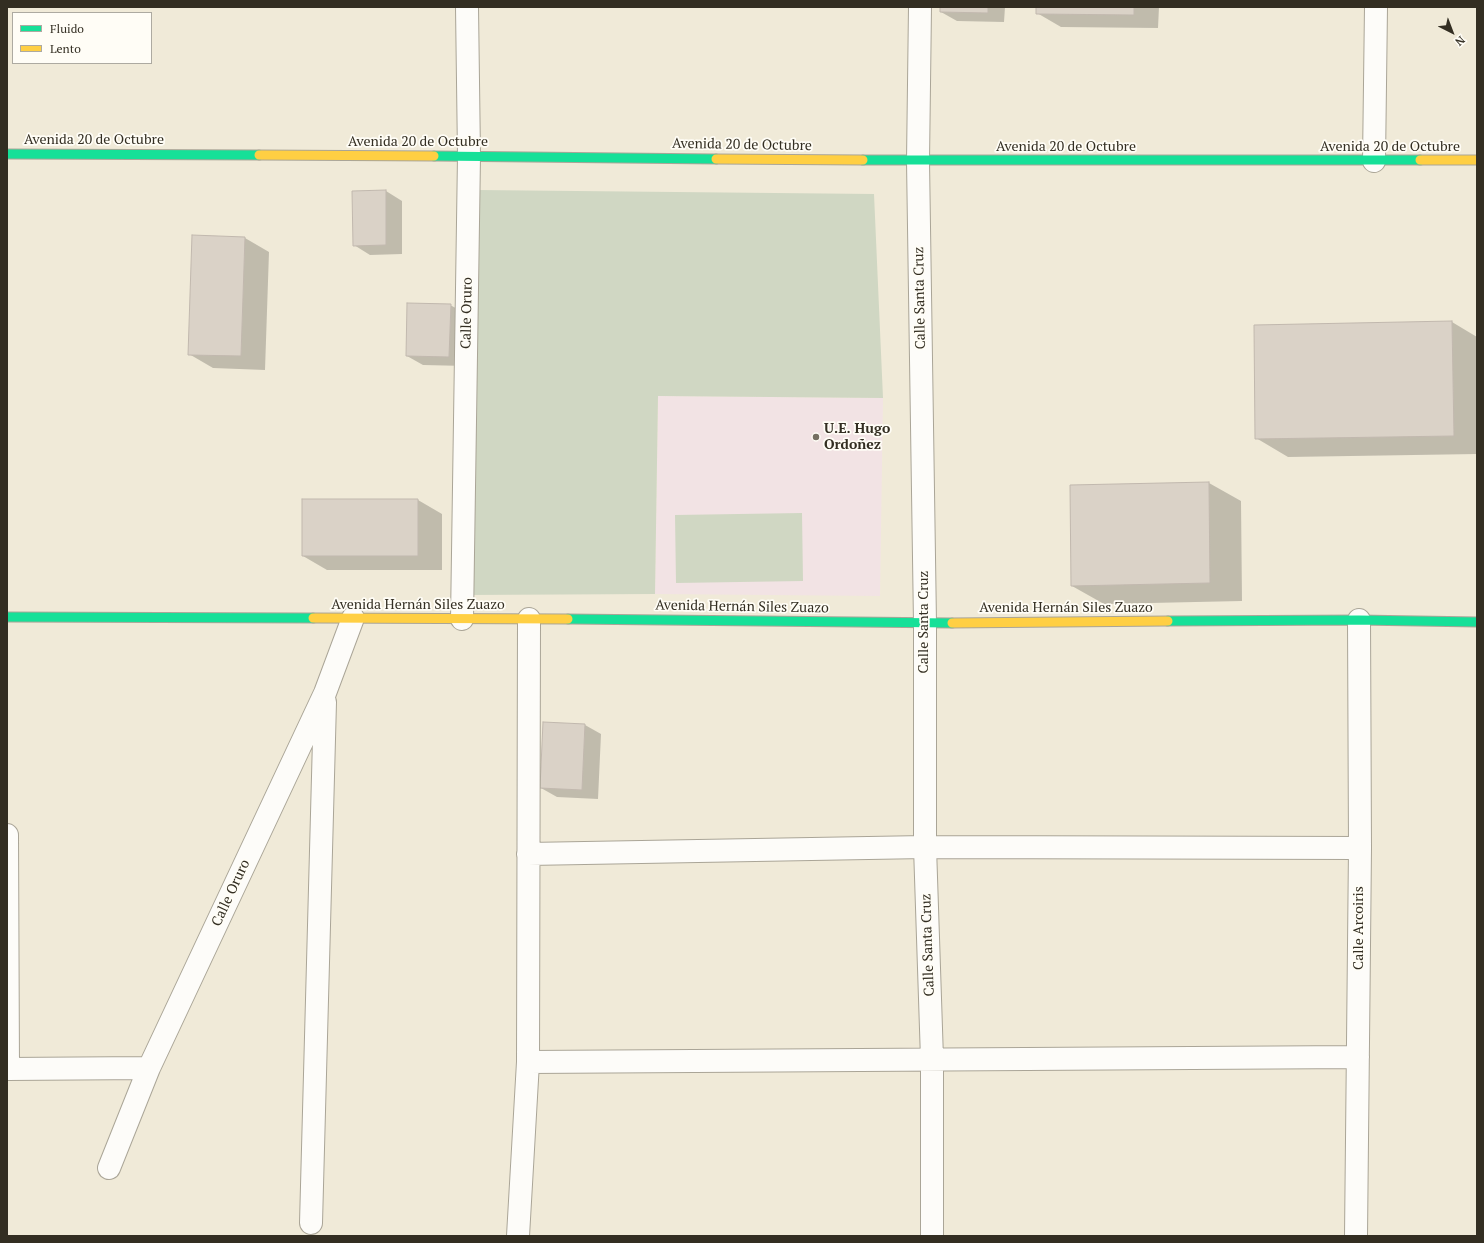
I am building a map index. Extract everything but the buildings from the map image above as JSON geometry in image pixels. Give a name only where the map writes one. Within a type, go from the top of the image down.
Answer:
[{"type":"street","name":"Calle Oruro","points":[[462,619],[469,156],[467,7]]},
{"type":"street","name":"Calle Santa Cruz","points":[[920,7],[918,161],[925,623],[925,847],[932,1059],[932,1236]]},
{"type":"street","points":[[1374,161],[1376,7]]},
{"type":"street","name":"Avenida 20 de Octubre","points":[[7,154],[469,156],[918,161],[1477,160]]},
{"type":"street","name":"Avenida Hernán Siles Zuazo","points":[[7,618],[353,618],[925,623],[1359,620],[1477,622]]},
{"type":"street","name":"Calle Oruro","points":[[109,1168],[149,1068],[325,693],[353,618]]},
{"type":"street","points":[[518,1236],[528,1062],[529,619]]},
{"type":"street","name":"Calle Arcoiris","points":[[1356,1236],[1360,848],[1359,620]]},
{"type":"street","points":[[311,1223],[325,693]]},
{"type":"street","points":[[7,835],[8,1069],[149,1068]]},
{"type":"street","points":[[528,854],[925,847],[1360,848]]},
{"type":"street","points":[[528,1062],[1358,1057]]},
{"type":"shaded area","points":[[658,396],[883,398],[880,596],[655,594]]},
{"type":"green space","points":[[477,190],[874,194],[883,398],[658,396],[655,594],[465,595]]},
{"type":"green space","points":[[802,513],[803,581],[676,583],[675,515]]},
{"type":"traffic: fast","points":[[7,154],[259,155]]},
{"type":"traffic: fast","points":[[434,156],[716,159]]},
{"type":"traffic: fast","points":[[863,160],[1420,160]]},
{"type":"traffic: fast","points":[[7,617],[313,618]]},
{"type":"traffic: fast","points":[[568,619],[952,623]]},
{"type":"traffic: fast","points":[[1168,621],[1359,620],[1477,622]]},
{"type":"traffic: slow","points":[[259,155],[434,156]]},
{"type":"traffic: slow","points":[[716,159],[863,160]]},
{"type":"traffic: slow","points":[[1420,160],[1477,160]]},
{"type":"traffic: slow","points":[[313,618],[568,619]]},
{"type":"traffic: slow","points":[[952,623],[1168,621]]},
{"type":"place","name":"U.E. Hugo Ordoñez","points":[[816,437]]}]
